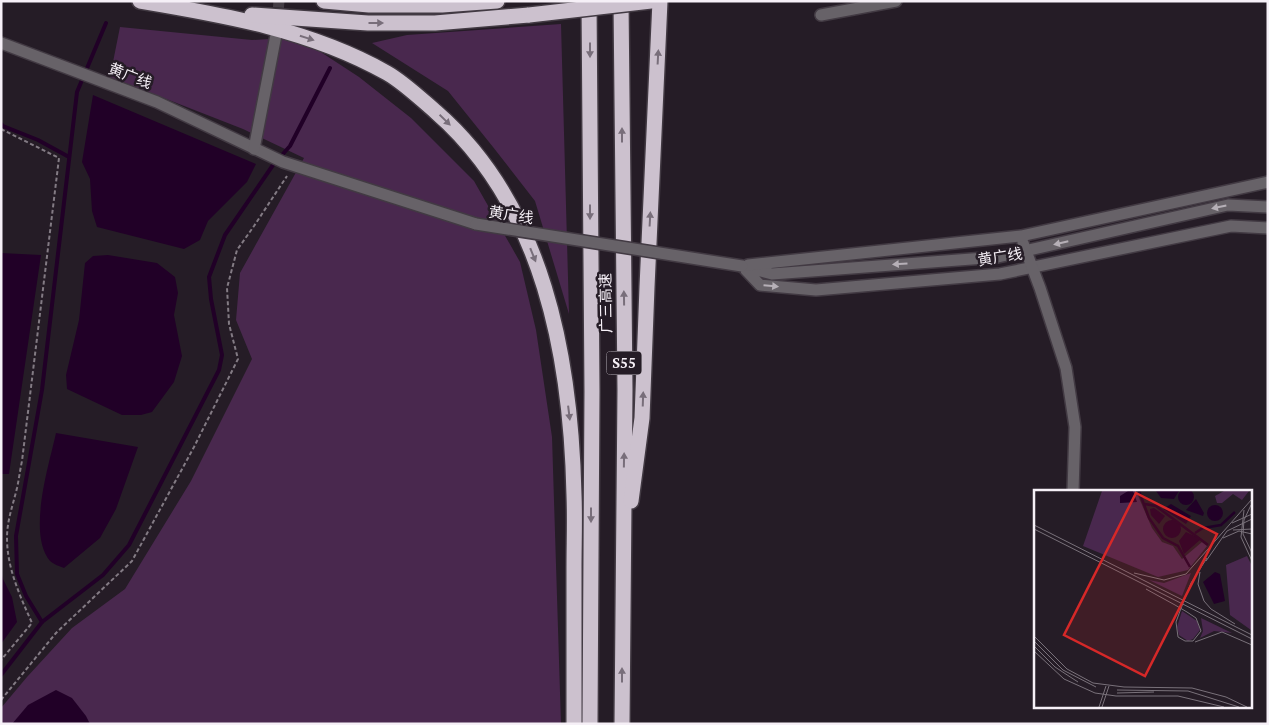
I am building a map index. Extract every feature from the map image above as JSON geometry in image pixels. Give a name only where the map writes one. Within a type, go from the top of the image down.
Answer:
[{"type":"highway","points":[[140,1],[205,12],[280,29],[316,40],[357,58],[388,74],[439,115],[468,144],[491,173],[512,208],[528,241],[553,314],[562,362],[570,424],[574,493],[574,724]]},
{"type":"highway","points":[[324,1],[378,5],[496,1]]},
{"type":"highway","name":"广三高速","points":[[589,1],[592,391],[590,724]]},
{"type":"highway","name":"广三高速","points":[[621,1],[625,390],[622,724]]},
{"type":"highway","points":[[205,12],[368,23],[435,23],[529,15],[651,1]]},
{"type":"highway","points":[[622,569],[642,418],[660,1]]},
{"type":"street","points":[[821,14],[896,1]]},
{"type":"street","points":[[254,149],[276,35]]},
{"type":"street","name":"黄广线","points":[[1,43],[157,102],[283,162],[476,224],[742,266],[772,274],[998,257],[1228,205],[1268,207]]},
{"type":"street","points":[[742,266],[1021,236],[1268,182]]},
{"type":"street","name":"黄广线","points":[[742,266],[760,285],[816,290],[1000,274],[1231,226],[1268,228]]},
{"type":"street","points":[[1021,236],[1066,368],[1075,427],[1073,490]]},
{"type":"path","points":[[1,129],[59,158],[22,461],[10,513],[7,538],[11,569],[19,594],[32,623],[1,660]]},
{"type":"path","points":[[1,700],[56,633],[132,560],[194,447],[238,359],[229,324],[227,288],[237,250],[254,226],[283,162]]},
{"type":"shaded area","points":[[561,24],[569,314],[535,201],[448,91],[372,43],[407,35]]},
{"type":"shaded area","points":[[120,27],[252,40],[286,38],[310,45],[359,77],[411,118],[474,181],[520,262],[536,330],[552,437],[561,724],[1,724],[1,708],[72,628],[125,589],[191,481],[252,359],[236,320],[240,273],[304,158],[243,129],[110,77]]},
{"type":"shaded area","points":[[93,95],[256,164],[247,182],[208,221],[200,240],[184,249],[97,227],[92,211],[90,179],[82,162]]},
{"type":"shaded area","points":[[1,253],[41,255],[9,474],[1,474]]},
{"type":"shaded area","points":[[108,255],[157,263],[175,277],[178,293],[174,315],[182,356],[174,382],[152,412],[141,415],[122,415],[67,389],[66,375],[79,320],[85,263],[93,256]]},
{"type":"shaded area","points":[[56,433],[138,447],[116,509],[100,538],[64,568],[50,561],[43,549],[40,534],[40,517],[45,480]]},
{"type":"shaded area","points":[[1,572],[12,597],[17,622],[1,644]]},
{"type":"shaded area","points":[[56,690],[72,698],[90,724],[12,724],[28,705]]},
{"type":"waterway","points":[[42,622],[26,596],[17,574],[16,536],[42,390],[77,92],[106,23]]},
{"type":"waterway","points":[[1,675],[42,622],[103,575],[129,545],[219,370],[222,355],[211,299],[209,277],[225,235],[273,165],[290,146],[330,68]]},
{"type":"waterway","points":[[1,124],[38,140],[69,157]]},
{"type":"tunnel","points":[[277,24],[279,1]]}]
